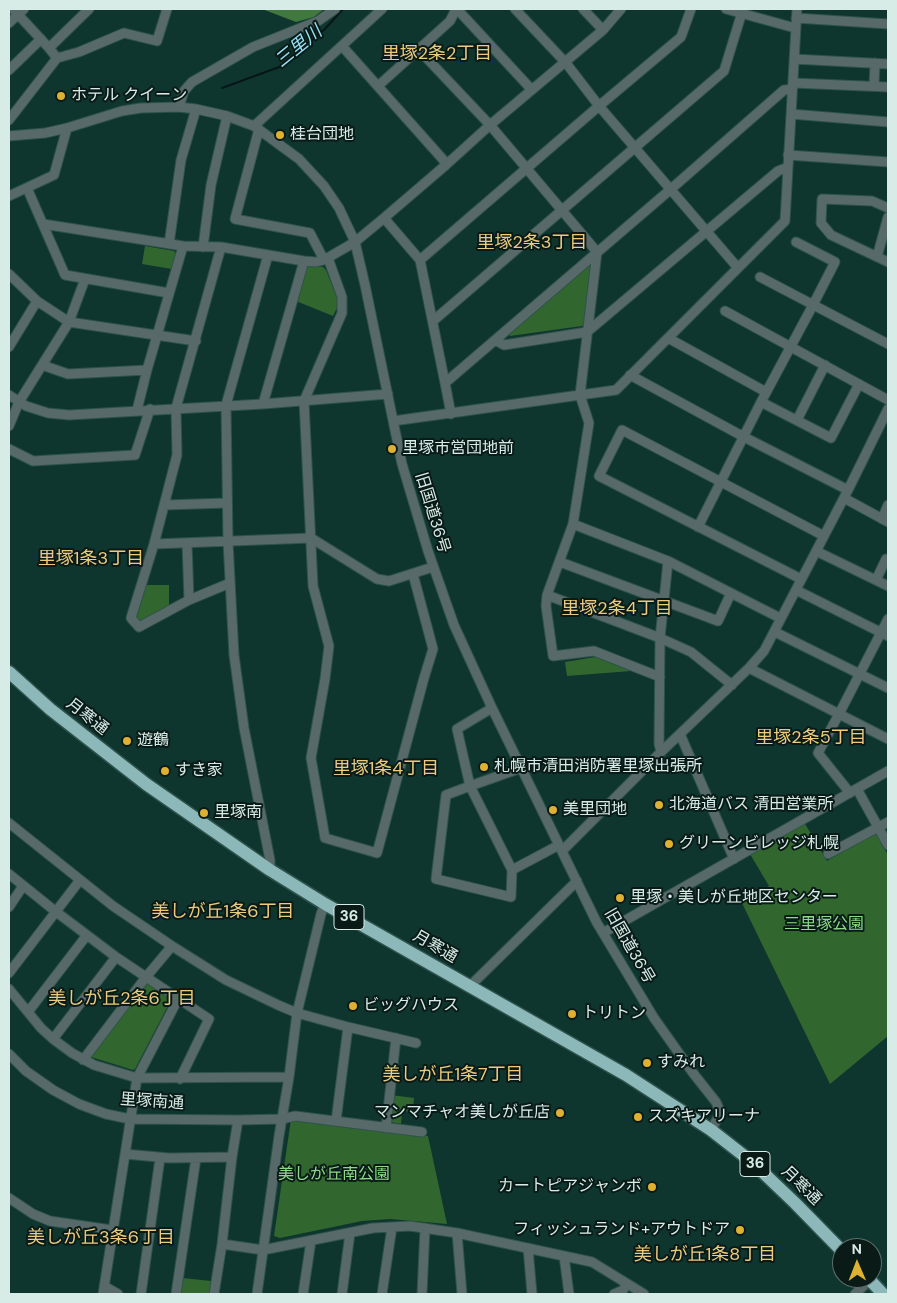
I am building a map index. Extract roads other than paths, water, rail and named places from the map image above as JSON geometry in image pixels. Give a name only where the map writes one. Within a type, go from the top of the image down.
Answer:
[{"type":"highway","name":"月寒通","points":[[9,672],[50,709],[146,784],[270,870],[325,904],[626,1075],[711,1130],[752,1162],[832,1241]]},
{"type":"street","points":[[49,48],[89,9]]},
{"type":"street","points":[[9,120],[57,58],[79,52],[124,32],[157,41],[167,9]]},
{"type":"street","points":[[179,107],[184,91],[192,82],[253,48],[318,22],[334,9]]},
{"type":"street","points":[[382,9],[256,127],[235,219],[310,233],[326,259],[342,297],[342,313],[304,401],[313,586],[329,646],[311,758],[326,838],[377,853],[421,686],[433,649],[413,574]]},
{"type":"street","points":[[378,86],[450,22],[457,9],[532,90]]},
{"type":"street","points":[[515,9],[566,63],[599,106],[738,268]]},
{"type":"street","points":[[584,9],[603,30]]},
{"type":"street","points":[[43,224],[168,244],[221,247],[304,261],[316,262],[326,259],[355,242],[384,218],[490,125],[566,63],[603,30],[621,9]]},
{"type":"street","points":[[420,260],[681,37],[691,9]]},
{"type":"street","points":[[726,9],[742,11],[795,28]]},
{"type":"street","points":[[9,23],[18,11],[57,58]]},
{"type":"street","points":[[433,321],[724,71],[742,11]]},
{"type":"street","points":[[393,422],[616,390],[785,222],[796,13],[888,24]]},
{"type":"street","points":[[9,70],[41,39]]},
{"type":"street","points":[[342,46],[447,164]]},
{"type":"street","points":[[418,49],[490,125],[597,252],[580,395],[589,423],[573,524],[548,595],[546,606],[553,656],[594,651],[660,677]]},
{"type":"street","points":[[794,59],[888,64]]},
{"type":"street","points":[[874,86],[875,63]]},
{"type":"street","points":[[445,383],[784,90],[792,86],[888,87]]},
{"type":"street","name":"旧国道36号","points":[[9,136],[45,133],[122,112],[156,107],[196,109],[227,116],[256,127],[299,159],[324,186],[339,208],[355,242],[393,422],[412,500],[454,625],[521,768],[603,933],[654,1018],[716,1102],[720,1114],[711,1130]]},
{"type":"street","points":[[168,244],[182,160],[196,109]]},
{"type":"street","points":[[791,114],[888,122]]},
{"type":"street","points":[[203,247],[212,185],[227,116]]},
{"type":"street","points":[[9,196],[54,174],[67,128]]},
{"type":"street","points":[[788,156],[888,162]]},
{"type":"street","points":[[495,340],[504,345],[587,332],[778,171],[788,167]]},
{"type":"street","points":[[27,188],[65,275],[85,280],[169,293]]},
{"type":"street","points":[[888,208],[872,201],[822,199],[821,223],[831,235],[888,262]]},
{"type":"street","points":[[877,257],[888,217]]},
{"type":"street","points":[[384,218],[420,260],[451,414]]},
{"type":"street","points":[[698,527],[766,392],[835,262],[796,242]]},
{"type":"street","points":[[137,410],[183,246]]},
{"type":"street","points":[[221,247],[176,408],[177,455],[165,505],[131,618],[139,627],[189,600],[230,583]]},
{"type":"street","points":[[268,255],[226,405],[228,542],[234,655],[244,728],[270,860],[270,870]]},
{"type":"street","points":[[263,404],[304,261]]},
{"type":"street","points":[[9,276],[37,300],[69,322],[196,341]]},
{"type":"street","points":[[760,277],[888,344]]},
{"type":"street","points":[[9,426],[19,402],[69,322],[85,280]]},
{"type":"street","points":[[9,347],[37,300]]},
{"type":"street","points":[[725,311],[888,400]]},
{"type":"street","points":[[668,338],[766,392]]},
{"type":"street","points":[[42,365],[68,374],[147,370]]},
{"type":"street","points":[[797,420],[825,365]]},
{"type":"street","points":[[630,375],[744,437],[848,490]]},
{"type":"street","points":[[761,402],[831,438],[859,384]]},
{"type":"street","points":[[9,395],[19,402],[48,413],[69,414],[263,404],[388,394]]},
{"type":"street","points":[[9,448],[33,461],[135,454],[150,409]]},
{"type":"street","points":[[512,870],[560,848],[732,685],[764,651],[888,410]]},
{"type":"street","points":[[801,579],[599,476],[622,430],[824,536]]},
{"type":"street","points":[[844,498],[885,520],[888,506]]},
{"type":"street","points":[[165,505],[227,504]]},
{"type":"street","points":[[573,524],[668,561],[780,618]]},
{"type":"street","points":[[154,544],[310,538],[377,578],[388,581],[433,567]]},
{"type":"street","points":[[187,543],[189,600]]},
{"type":"street","points":[[816,551],[888,586]]},
{"type":"street","points":[[876,580],[886,560],[888,560]]},
{"type":"street","points":[[661,752],[659,744],[660,638],[668,561]]},
{"type":"street","points":[[560,562],[718,621],[730,593]]},
{"type":"street","points":[[796,590],[885,635]]},
{"type":"street","points":[[548,595],[660,638],[691,652],[732,685]]},
{"type":"street","points":[[888,619],[885,635],[860,674],[818,753],[853,791],[888,845]]},
{"type":"street","points":[[775,632],[888,688]]},
{"type":"street","points":[[749,668],[888,739]]},
{"type":"street","points":[[492,708],[457,729],[470,786],[512,870],[511,897],[436,879],[446,794],[470,786],[521,768]]},
{"type":"street","points":[[680,734],[734,859]]},
{"type":"street","points":[[603,933],[888,771]]},
{"type":"street","points":[[828,854],[888,822]]},
{"type":"street","points":[[9,823],[113,906],[226,980],[278,1006],[297,1013],[416,1043]]},
{"type":"street","points":[[9,874],[116,957],[209,1019],[180,1079]]},
{"type":"street","points":[[9,973],[80,880]]},
{"type":"street","points":[[470,986],[577,881]]},
{"type":"street","points":[[9,907],[23,886]]},
{"type":"street","points":[[257,1294],[297,1013],[325,904]]},
{"type":"street","points":[[28,1012],[87,934]]},
{"type":"street","points":[[83,1060],[172,946]]},
{"type":"street","points":[[53,1039],[116,957]]},
{"type":"street","points":[[9,989],[53,1039],[83,1060],[137,1078],[289,1077]]},
{"type":"street","points":[[118,1294],[104,1290],[137,1078],[178,999]]},
{"type":"street","points":[[336,1121],[348,1027]]},
{"type":"street","points":[[386,1128],[396,1038]]},
{"type":"street","name":"里塚南通","points":[[9,1054],[26,1071],[53,1090],[106,1114],[130,1119],[238,1120],[282,1119],[295,1116],[422,1132]]},
{"type":"street","points":[[214,1294],[238,1120]]},
{"type":"street","points":[[125,1154],[160,1158],[232,1158]]},
{"type":"street","points":[[141,1294],[160,1158]]},
{"type":"street","points":[[176,1294],[196,1158]]},
{"type":"street","points":[[9,1198],[33,1214],[50,1221],[112,1230]]},
{"type":"street","points":[[222,1244],[263,1250],[373,1228],[410,1226],[457,1233],[592,1262],[644,1294]]},
{"type":"street","points":[[382,1294],[392,1227]]},
{"type":"street","points":[[422,1294],[425,1228]]},
{"type":"street","points":[[342,1294],[350,1233]]},
{"type":"street","points":[[457,1233],[462,1294]]},
{"type":"street","points":[[303,1294],[311,1240]]},
{"type":"street","points":[[528,1248],[532,1294]]},
{"type":"street","points":[[564,1256],[569,1294]]},
{"type":"street","points":[[614,1294],[623,1290],[627,1284]]},
{"type":"waterway","name":"三里川","points":[[222,88],[282,66],[325,29],[343,9]]},
{"type":"place","name":"ホテル クイーン","points":[[61,96]]},
{"type":"place","name":"桂台団地","points":[[280,135]]},
{"type":"place","name":"里塚市営団地前","points":[[392,449]]},
{"type":"place","name":"遊鶴","points":[[127,741]]},
{"type":"place","name":"札幌市清田消防署里塚出張所","points":[[484,767]]},
{"type":"place","name":"すき家","points":[[165,771]]},
{"type":"place","name":"北海道バス 清田営業所","points":[[659,805]]},
{"type":"place","name":"美里団地","points":[[553,810]]},
{"type":"place","name":"里塚南","points":[[204,813]]},
{"type":"place","name":"グリーンビレッジ札幌","points":[[669,844]]},
{"type":"place","name":"里塚・美しが丘地区センター","points":[[620,898]]},
{"type":"place","name":"ビッグハウス","points":[[353,1006]]},
{"type":"place","name":"トリトン","points":[[572,1014]]},
{"type":"place","name":"すみれ","points":[[647,1063]]},
{"type":"place","name":"マンマチャオ美しが丘店","points":[[560,1113]]},
{"type":"place","name":"スズキアリーナ","points":[[638,1117]]},
{"type":"place","name":"カートピアジャンボ","points":[[652,1187]]},
{"type":"place","name":"フィッシュランド+アウトドア","points":[[740,1230]]},
{"type":"district","name":"里塚2条2丁目","points":[[437,54]]},
{"type":"district","name":"里塚2条3丁目","points":[[532,243]]},
{"type":"district","name":"里塚1条3丁目","points":[[91,559]]},
{"type":"district","name":"里塚2条4丁目","points":[[617,609]]},
{"type":"district","name":"里塚2条5丁目","points":[[811,738]]},
{"type":"district","name":"里塚1条4丁目","points":[[386,769]]},
{"type":"district","name":"美しが丘1条6丁目","points":[[223,912]]},
{"type":"district","name":"美しが丘2条6丁目","points":[[122,999]]},
{"type":"district","name":"美しが丘1条7丁目","points":[[453,1075]]},
{"type":"district","name":"美しが丘3条6丁目","points":[[101,1238]]},
{"type":"district","name":"美しが丘1条8丁目","points":[[705,1255]]},
{"type":"park label","name":"三里塚公園","points":[[824,925]]},
{"type":"park label","name":"美しが丘南公園","points":[[334,1175]]}]
